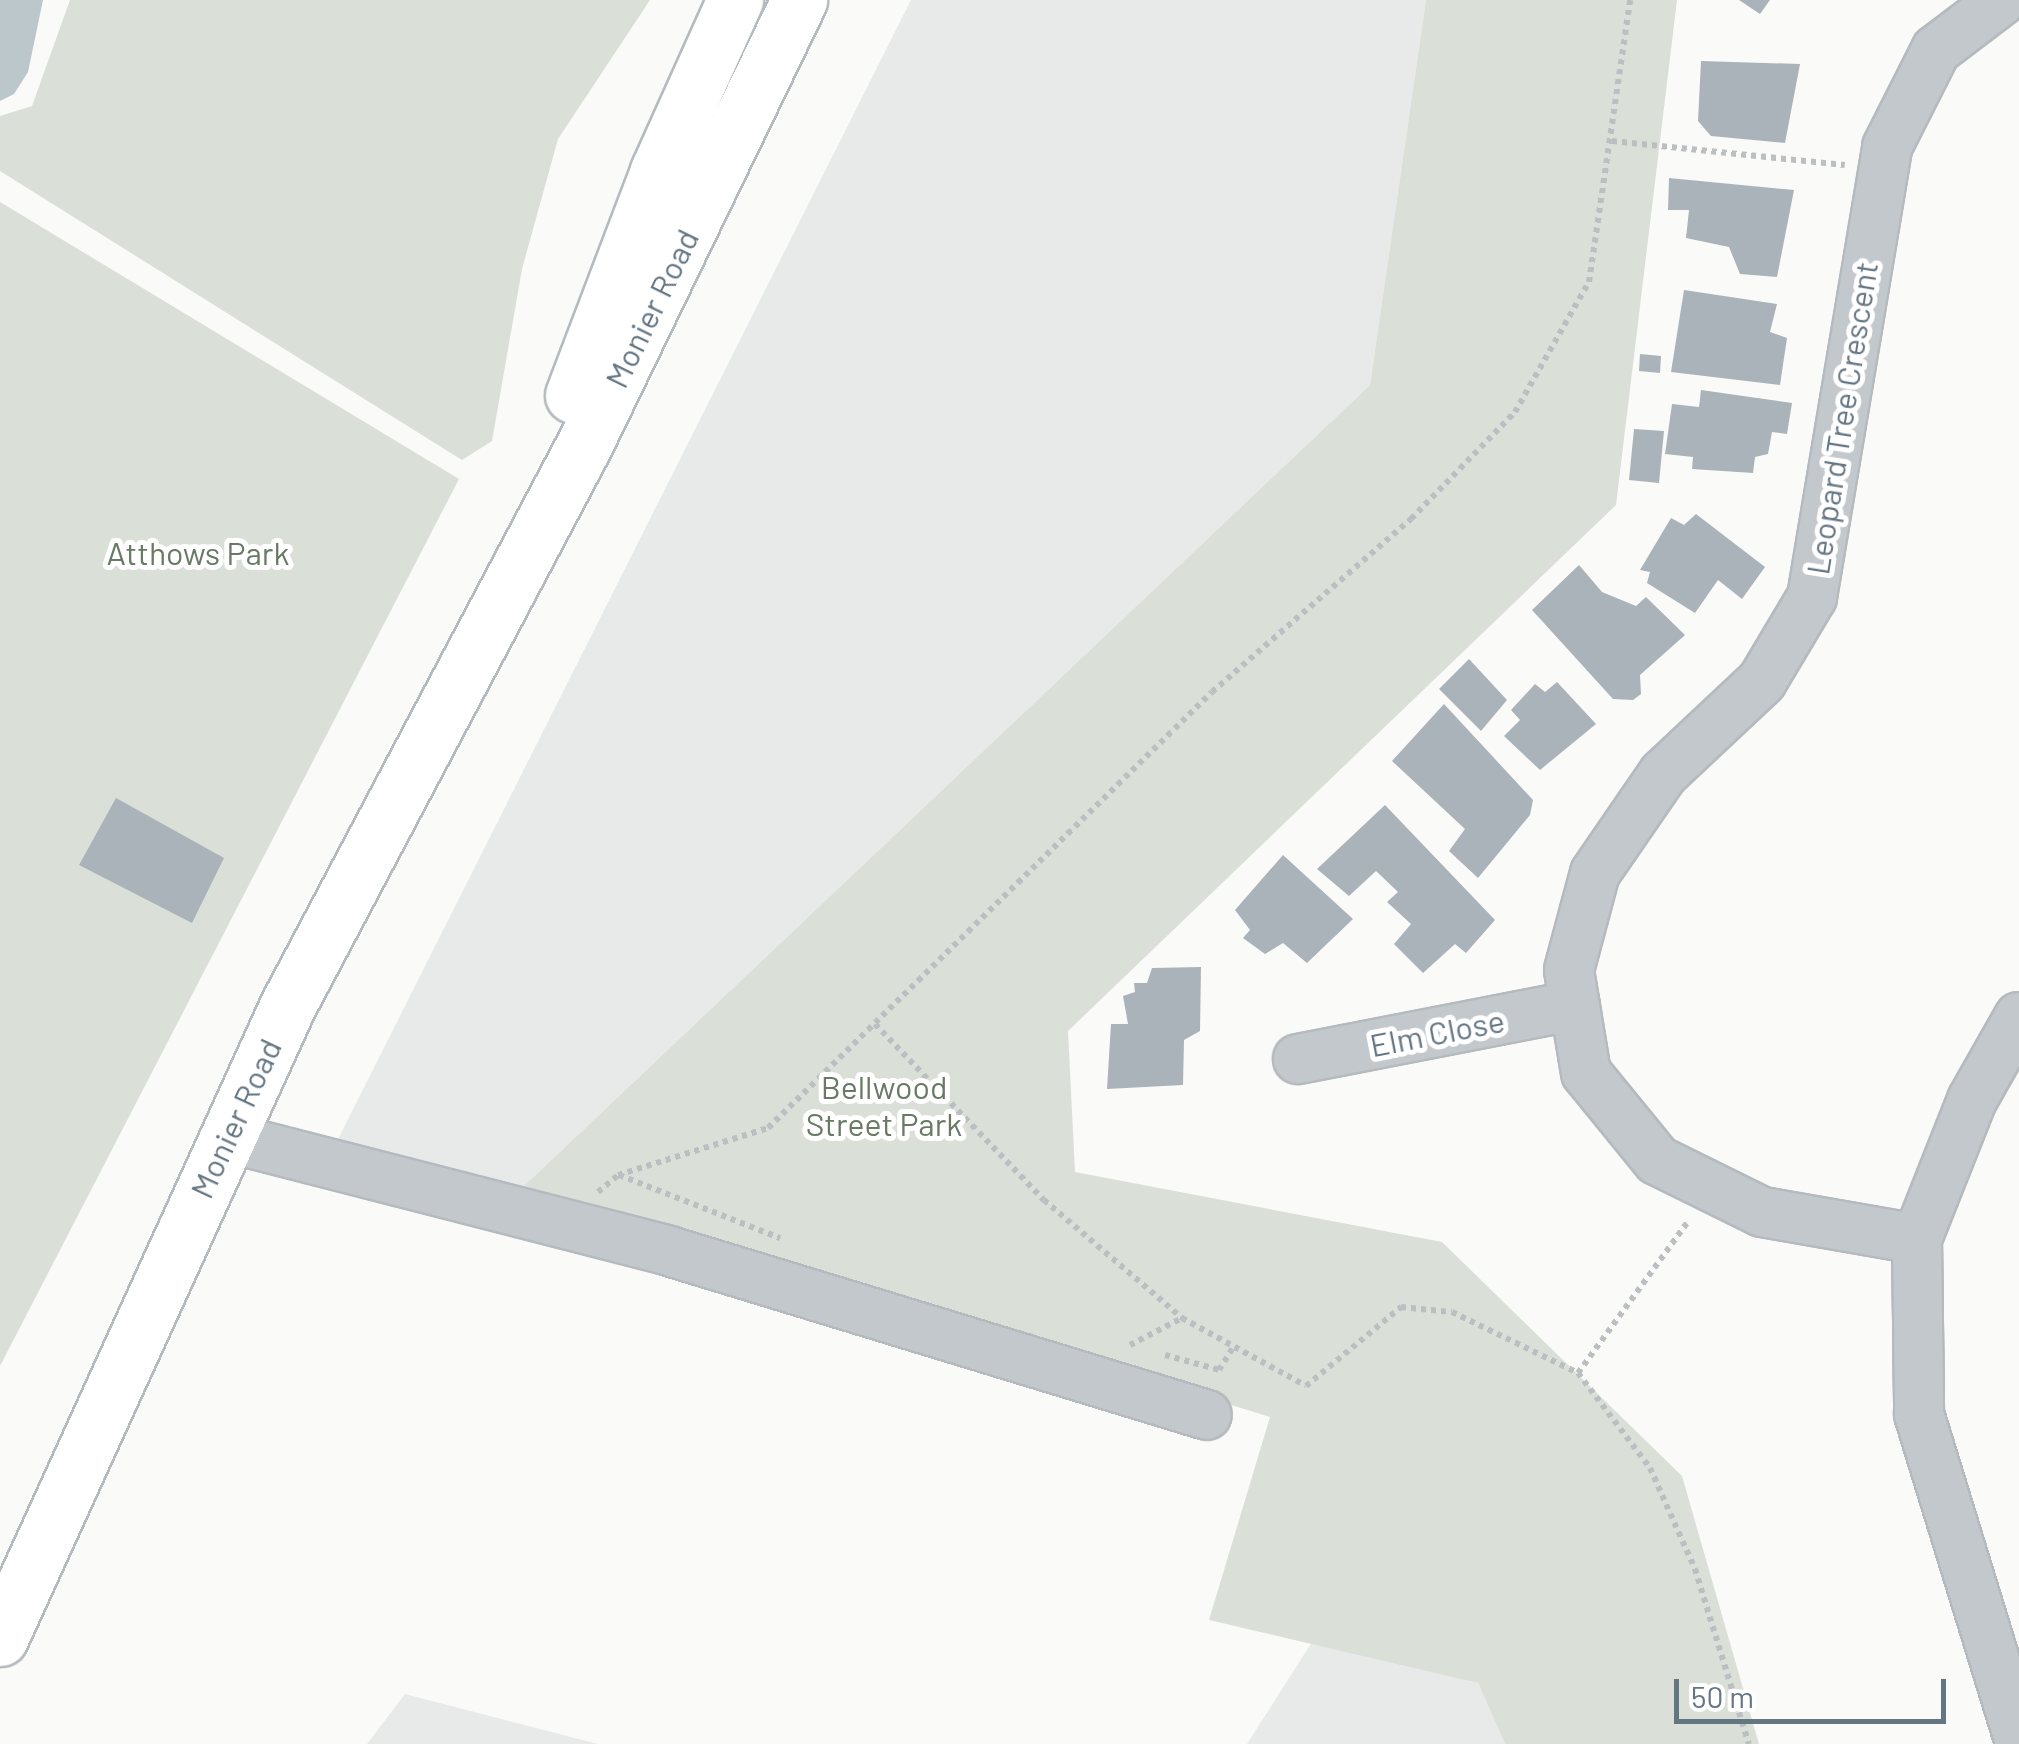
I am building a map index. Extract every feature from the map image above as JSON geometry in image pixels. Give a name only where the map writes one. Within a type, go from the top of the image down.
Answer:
[{"type":"main road","name":"Monier Road","points":[[493,610],[498,566],[568,408],[658,171],[735,0]]},
{"type":"main road","name":"Monier Road","points":[[0,1638],[226,1137],[493,610],[516,580],[586,443],[799,0]]},
{"type":"street","name":"Leopard Tree Crescent","points":[[1916,1239],[1762,1212],[1711,1191],[1657,1160],[1586,1073],[1569,970],[1595,873],[1663,774],[1762,681],[1812,597],[1882,169],[1936,50],[2002,0]]},
{"type":"street","name":"Elm Close","points":[[1298,1059],[1575,1005]]},
{"type":"street","points":[[2019,1016],[1972,1100],[1916,1239],[1919,1414],[2019,1740]]},
{"type":"street","points":[[226,1137],[562,1224],[1206,1415]]},
{"type":"path","points":[[562,1224],[618,1175],[768,1128],[1212,692],[1412,518],[1515,412],[1589,282],[1630,0]]},
{"type":"path","points":[[1612,141],[1882,169]]},
{"type":"path","points":[[875,1024],[1044,1200],[1182,1318],[1306,1386],[1401,1307],[1452,1312],[1578,1373],[1650,1468],[1695,1568],[1749,1744]]},
{"type":"path","points":[[1578,1373],[1711,1191]]},
{"type":"path","points":[[1130,1345],[1182,1318]]},
{"type":"shaded area","points":[[0,0],[43,0],[28,72],[14,94],[0,101]]},
{"type":"shaded area","points":[[911,0],[1426,0],[1370,385],[524,1186],[333,1149]]},
{"type":"shaded area","points":[[1312,1642],[1478,1683],[1505,1744],[1247,1744]]},
{"type":"shaded area","points":[[405,1694],[598,1744],[367,1744]]},
{"type":"green space","points":[[70,0],[650,0],[558,139],[522,269],[492,441],[462,460],[0,171],[0,116],[32,106]]},
{"type":"green space","name":"Bellwood Street Park","points":[[1426,0],[1677,0],[1616,505],[1068,1031],[1075,1172],[1442,1242],[1682,1476],[1759,1744],[1505,1744],[1478,1683],[1209,1620],[1270,1417],[524,1186],[1370,385]]},
{"type":"green space","name":"Atthows Park","points":[[0,202],[459,479],[0,1366]]},
{"type":"building","points":[[1739,0],[1770,0],[1760,14]]},
{"type":"building","points":[[1701,61],[1800,64],[1785,143],[1711,136],[1698,121]]},
{"type":"building","points":[[1669,178],[1794,190],[1777,277],[1740,274],[1729,247],[1686,238],[1689,210],[1668,210]]},
{"type":"building","points":[[1684,290],[1777,304],[1770,332],[1787,338],[1780,385],[1671,372]]},
{"type":"building","points":[[1640,354],[1661,356],[1660,373],[1639,371]]},
{"type":"building","points":[[1701,390],[1792,403],[1787,434],[1772,432],[1768,454],[1755,457],[1753,473],[1692,469],[1693,457],[1665,454],[1672,404],[1699,407]]},
{"type":"building","points":[[1634,429],[1664,431],[1659,483],[1629,480]]},
{"type":"building","points":[[1696,514],[1765,567],[1742,599],[1718,580],[1695,613],[1647,583],[1650,572],[1640,570],[1671,518],[1684,525]]},
{"type":"building","points":[[1579,565],[1602,592],[1636,606],[1646,597],[1685,635],[1640,675],[1641,694],[1633,700],[1613,699],[1532,610]]},
{"type":"building","points":[[1469,659],[1507,700],[1481,731],[1439,689]]},
{"type":"building","points":[[1557,682],[1596,724],[1540,770],[1504,736],[1520,720],[1511,710],[1535,684],[1545,692]]},
{"type":"building","points":[[1444,704],[1533,800],[1530,815],[1478,878],[1449,851],[1465,829],[1392,761]]},
{"type":"building","points":[[116,798],[224,858],[192,923],[79,865]]},
{"type":"building","points":[[1385,805],[1495,920],[1466,953],[1455,944],[1423,973],[1394,944],[1411,924],[1387,902],[1398,892],[1376,871],[1349,896],[1317,869]]},
{"type":"building","points":[[1283,855],[1353,919],[1307,963],[1283,943],[1265,954],[1243,938],[1250,930],[1235,910]]},
{"type":"building","points":[[1201,967],[1200,1031],[1184,1040],[1183,1085],[1107,1089],[1111,1024],[1128,1024],[1123,996],[1135,992],[1134,983],[1147,983],[1152,968]]}]
